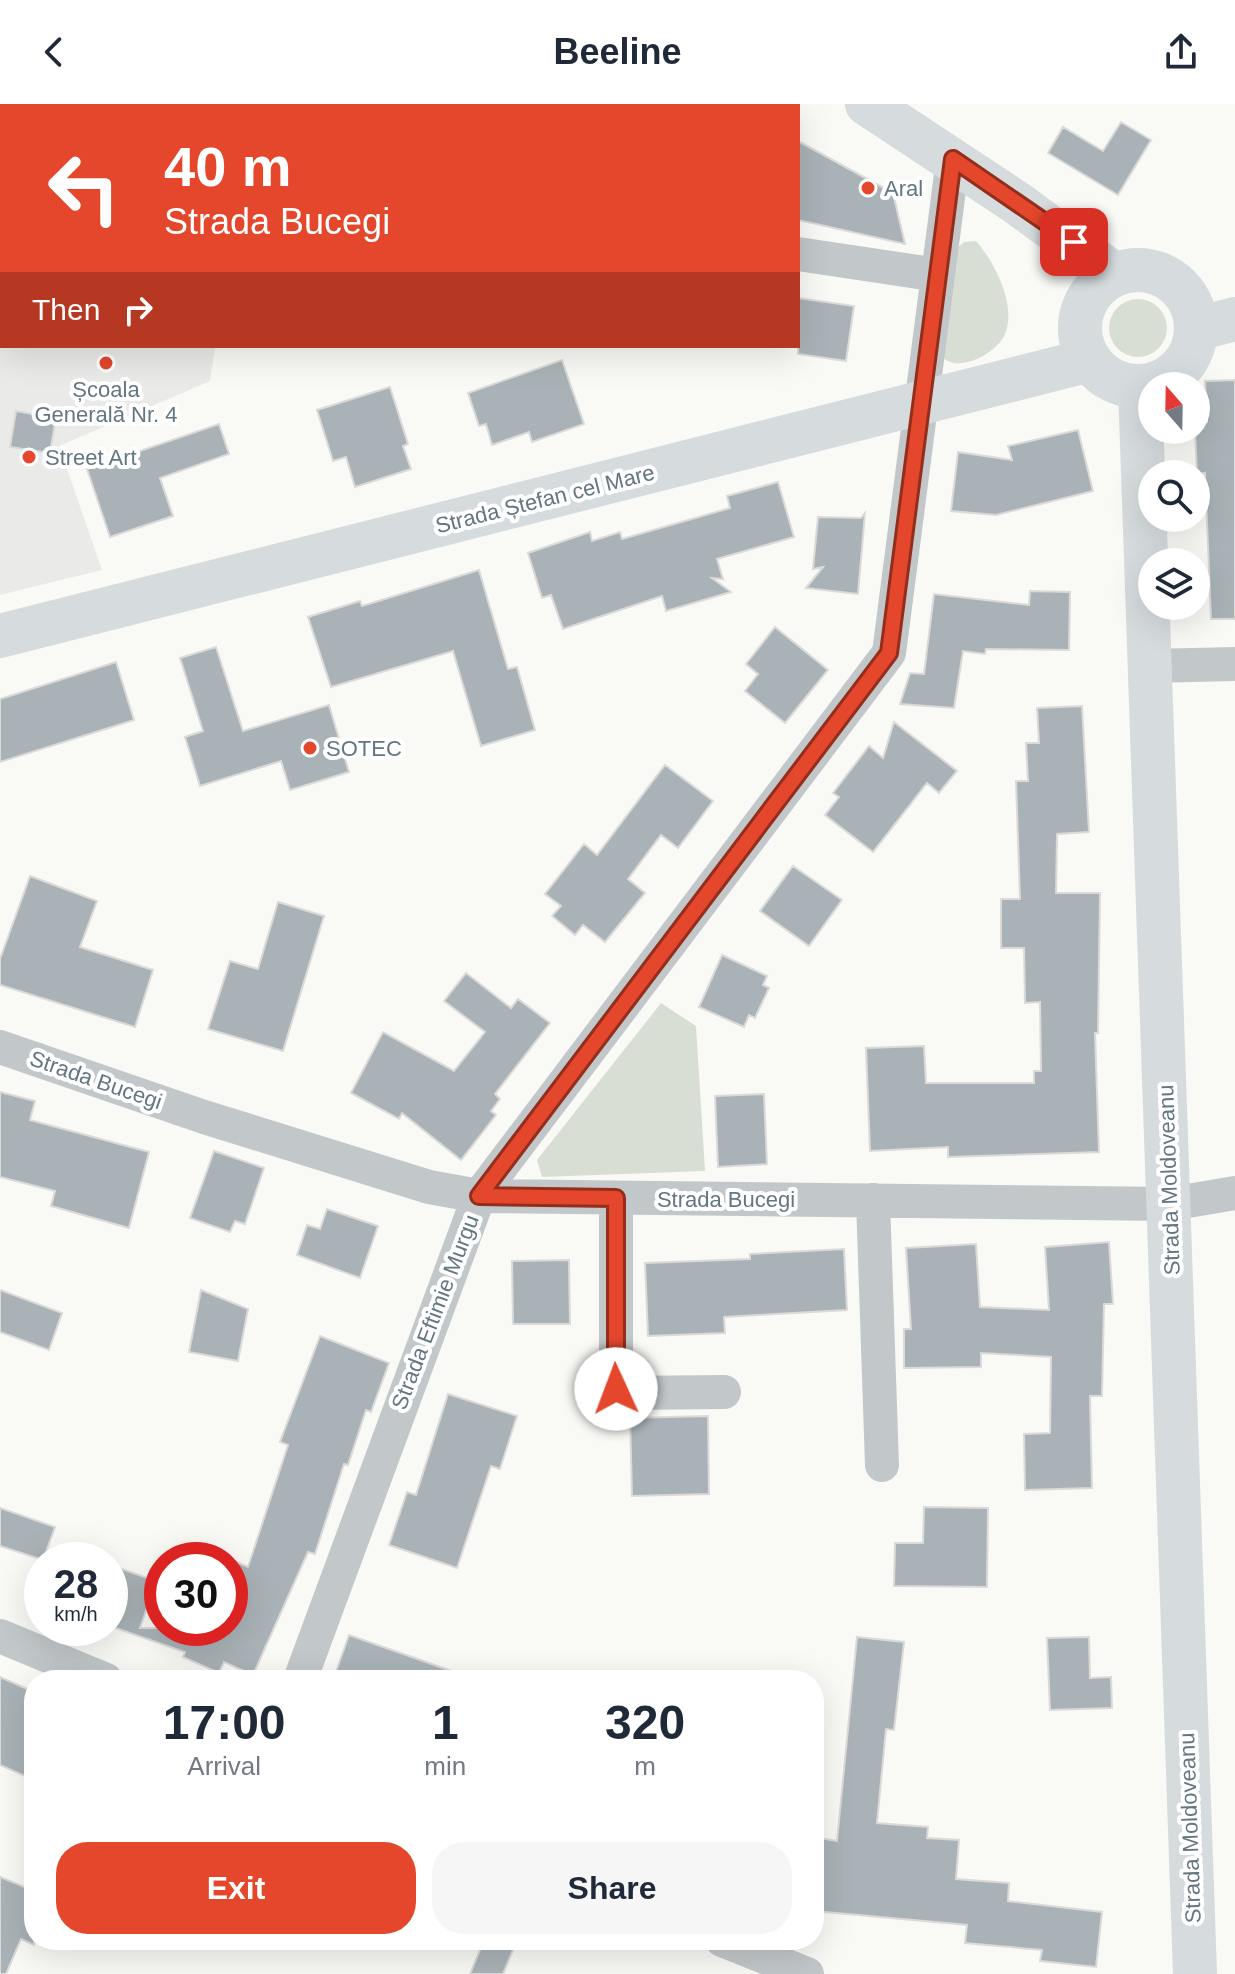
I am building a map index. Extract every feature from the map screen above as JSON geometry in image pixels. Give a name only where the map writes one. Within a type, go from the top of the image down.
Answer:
[{"type":"main road","points":[[867,104],[953,159],[1115,275]]},
{"type":"main road","points":[[1138,386],[1118,383],[1090,360],[1080,330],[1084,307],[1096,288],[1115,275],[1137,270],[1160,273],[1179,286],[1193,306],[1216,324],[1175,372]]},
{"type":"main road","name":"Strada Ștefan cel Mare","points":[[0,636],[1090,360]]},
{"type":"main road","name":"Strada Moldoveanu","points":[[1142,444],[1195,1974]]},
{"type":"street","name":"Strada Eftimie Murgu","points":[[304,1670],[479,1196],[889,653],[953,159]]},
{"type":"street","points":[[800,254],[938,275]]},
{"type":"street","points":[[1150,666],[1235,664]]},
{"type":"street","name":"Strada Bucegi","points":[[0,1047],[234,1126],[429,1187],[479,1196],[1170,1204],[1235,1193]]},
{"type":"street","points":[[616,1198],[616,1389],[623,1393],[724,1392]]},
{"type":"street","points":[[873,1200],[882,1465]]},
{"type":"street","points":[[0,1636],[82,1670]]},
{"type":"street","points":[[747,1950],[807,1974]]},
{"type":"shaded area","points":[[976,241],[997,272],[1006,298],[1008,323],[1001,341],[986,354],[967,362],[949,362],[942,357],[955,250],[964,242]]},
{"type":"shaded area","points":[[1138,299],[1159,307],[1167,328],[1159,349],[1138,357],[1117,349],[1109,328],[1117,307]]},
{"type":"shaded area","name":"Școala Generală Nr. 4","points":[[0,348],[215,348],[210,381],[59,446],[102,570],[0,595]]},
{"type":"shaded area","points":[[661,1003],[696,1026],[705,1171],[542,1177],[537,1160]]},
{"type":"building","points":[[1121,122],[1151,140],[1118,195],[1048,153],[1063,127],[1103,151]]},
{"type":"building","points":[[800,142],[893,193],[905,244],[800,220]]},
{"type":"building","points":[[800,298],[854,306],[846,361],[798,354]]},
{"type":"building","points":[[562,360],[584,424],[532,442],[529,432],[492,445],[486,424],[479,426],[468,393]]},
{"type":"building","points":[[1235,380],[1235,619],[1211,619],[1207,532],[1210,532],[1210,460],[1196,460],[1196,444],[1210,444],[1210,381]]},
{"type":"building","points":[[390,387],[408,444],[403,446],[411,469],[355,487],[346,457],[333,461],[317,410]]},
{"type":"building","points":[[16,411],[56,418],[50,453],[10,447]]},
{"type":"building","points":[[219,424],[229,454],[160,478],[173,516],[110,537],[87,469]]},
{"type":"building","points":[[1078,430],[1093,491],[996,515],[951,511],[958,452],[1012,460],[1008,446]]},
{"type":"building","points":[[778,482],[794,537],[717,559],[723,579],[712,578],[731,592],[666,611],[662,596],[563,629],[551,595],[542,598],[528,553],[590,532],[592,541],[620,532],[622,539],[730,508],[727,496]]},
{"type":"building","points":[[865,513],[858,594],[806,588],[823,567],[813,569],[818,517],[861,518]]},
{"type":"building","points":[[479,570],[508,669],[517,667],[535,730],[481,746],[453,651],[331,687],[308,617],[360,601],[362,606]]},
{"type":"building","points":[[1030,591],[1070,592],[1069,650],[986,649],[985,654],[963,651],[954,708],[900,704],[910,673],[924,674],[934,594],[1029,605]]},
{"type":"building","points":[[775,627],[828,670],[785,723],[745,691],[758,674],[746,664]]},
{"type":"building","points":[[216,647],[243,731],[329,705],[349,772],[290,790],[281,761],[200,786],[185,737],[203,731],[180,658]]},
{"type":"building","points":[[116,662],[134,720],[0,762],[0,699]]},
{"type":"building","points":[[1082,706],[1089,832],[1057,834],[1056,893],[1100,893],[1098,1033],[1095,1033],[1099,1152],[948,1157],[948,1147],[870,1151],[866,1048],[924,1046],[926,1083],[1034,1083],[1034,1071],[1041,1071],[1040,1002],[1025,1003],[1024,948],[1001,948],[1001,899],[1020,899],[1016,781],[1028,781],[1026,743],[1039,743],[1037,708]]},
{"type":"building","points":[[894,722],[957,771],[939,793],[927,783],[873,852],[825,815],[839,797],[833,793],[869,746],[883,758]]},
{"type":"building","points":[[665,765],[713,801],[678,848],[661,835],[628,879],[645,893],[605,942],[583,925],[575,935],[552,916],[561,906],[545,894],[584,844],[597,855]]},
{"type":"building","points":[[793,866],[842,900],[809,946],[760,911]]},
{"type":"building","points":[[30,876],[97,901],[80,947],[153,970],[135,1027],[0,985],[0,959]]},
{"type":"building","points":[[278,902],[324,916],[283,1051],[208,1029],[230,961],[258,969]]},
{"type":"building","points":[[722,955],[767,976],[763,985],[769,988],[755,1018],[749,1015],[744,1027],[699,1007]]},
{"type":"building","points":[[466,973],[511,1008],[518,999],[550,1023],[495,1094],[500,1099],[491,1111],[496,1115],[461,1160],[402,1113],[399,1119],[351,1093],[383,1032],[454,1071],[485,1032],[444,1001]]},
{"type":"building","points":[[0,1092],[35,1101],[30,1120],[149,1152],[129,1228],[51,1206],[55,1191],[0,1177]]},
{"type":"building","points":[[764,1094],[767,1164],[718,1167],[715,1096]]},
{"type":"building","points":[[214,1151],[264,1168],[245,1224],[235,1221],[230,1232],[190,1218]]},
{"type":"building","points":[[327,1209],[378,1226],[360,1278],[297,1255],[307,1225],[320,1229]]},
{"type":"building","points":[[1109,1242],[1113,1304],[1104,1304],[1102,1396],[1090,1396],[1092,1488],[1025,1490],[1024,1434],[1050,1433],[1051,1357],[981,1353],[981,1367],[904,1368],[904,1329],[911,1329],[906,1248],[976,1244],[980,1307],[1049,1310],[1045,1247]]},
{"type":"building","points":[[844,1249],[847,1310],[724,1317],[725,1333],[648,1336],[645,1263],[750,1259],[750,1254]]},
{"type":"building","points":[[569,1260],[570,1324],[513,1324],[512,1261]]},
{"type":"building","points":[[0,1290],[62,1313],[49,1350],[0,1332]]},
{"type":"building","points":[[201,1290],[248,1309],[238,1361],[189,1352]]},
{"type":"building","points":[[320,1336],[389,1363],[371,1412],[366,1410],[348,1465],[344,1464],[315,1554],[308,1552],[255,1670],[242,1670],[224,1662],[220,1670],[212,1670],[183,1657],[185,1652],[168,1646],[248,1646],[248,1567],[288,1445],[280,1442]]},
{"type":"building","points":[[448,1394],[517,1416],[500,1469],[491,1466],[457,1568],[389,1545],[407,1492],[416,1495]]},
{"type":"building","points":[[708,1416],[709,1494],[632,1496],[630,1418]]},
{"type":"building","points":[[924,1507],[988,1508],[987,1587],[894,1586],[895,1543],[923,1543]]},
{"type":"building","points":[[0,1508],[55,1527],[50,1542],[24,1542],[24,1554],[0,1546]]},
{"type":"building","points":[[128,1571],[144,1577],[144,1616],[140,1628],[144,1628],[144,1638],[128,1632]]},
{"type":"building","points":[[349,1635],[449,1670],[337,1670]]},
{"type":"building","points":[[857,1637],[904,1642],[894,1730],[886,1729],[877,1823],[928,1827],[927,1838],[959,1840],[956,1879],[1009,1883],[1008,1901],[1102,1912],[1096,1967],[1040,1961],[1042,1950],[965,1943],[967,1925],[824,1912],[824,1839],[837,1841]]},
{"type":"building","points":[[1089,1637],[1090,1678],[1111,1677],[1112,1708],[1050,1710],[1047,1638]]},
{"type":"building","points":[[0,1677],[24,1688],[24,1776],[0,1765]]},
{"type":"building","points":[[0,1877],[24,1887],[24,1940],[21,1939],[6,1974],[0,1974]]},
{"type":"building","points":[[480,1950],[513,1950],[503,1974],[470,1974]]},
{"type":"place","name":"Aral","points":[[868,188]]},
{"type":"place","name":"Școala Generală Nr. 4","points":[[106,363]]},
{"type":"place","name":"Street Art","points":[[29,457]]},
{"type":"place","name":"SOTEC","points":[[310,748]]},
{"type":"route","points":[[616,1389],[616,1198],[479,1196],[879,671],[889,653],[894,634],[953,159],[1074,242]]}]
